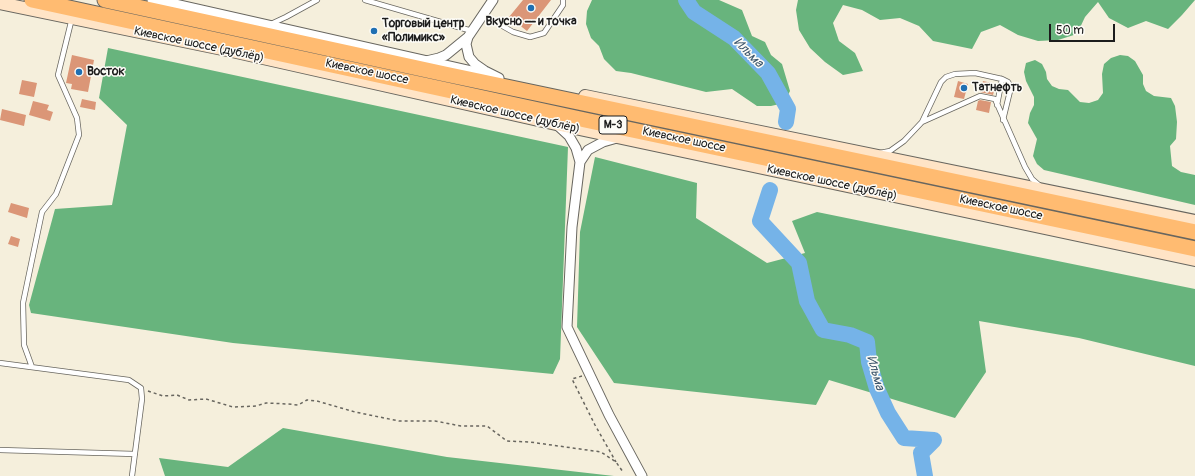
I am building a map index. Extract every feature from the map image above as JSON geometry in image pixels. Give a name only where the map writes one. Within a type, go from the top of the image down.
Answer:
[{"type":"highway","name":"Киевское шоссе","points":[[32,0],[1195,249]]},
{"type":"highway","name":"Киевское шоссе","points":[[105,0],[494,81],[1195,232]]},
{"type":"main road","name":"Киевское шоссе (дублёр)","points":[[0,3],[232,51],[618,138],[1195,260]]},
{"type":"main road","points":[[494,81],[562,91],[1195,221]]},
{"type":"street","points":[[153,0],[424,61],[494,81]]},
{"type":"street","points":[[493,0],[470,34],[466,44],[469,57],[494,81]]},
{"type":"street","points":[[424,61],[433,60],[446,55],[470,34]]},
{"type":"street","points":[[556,124],[569,136],[576,148],[580,162],[572,227],[567,327],[609,415],[642,476]]},
{"type":"street","points":[[580,162],[588,150],[603,142],[618,138]]},
{"type":"lane","points":[[266,26],[317,0]]},
{"type":"lane","points":[[365,0],[470,34]]},
{"type":"lane","points":[[483,15],[513,32],[530,37],[544,33],[563,6],[563,0]]},
{"type":"lane","points":[[32,367],[24,346],[23,303],[42,212],[56,194],[79,135],[77,118],[58,75],[72,18]]},
{"type":"lane","points":[[873,155],[890,150],[904,141],[922,122],[939,85],[946,77],[954,74],[975,73],[1002,79],[1008,82],[1011,90],[1003,120]]},
{"type":"lane","points":[[997,105],[1002,79]]},
{"type":"lane","points":[[922,122],[980,96],[994,99],[1032,179],[1046,191]]},
{"type":"lane","points":[[0,363],[129,380],[141,388],[142,399],[132,476]]},
{"type":"lane","points":[[0,450],[136,454]]},
{"type":"path","points":[[589,373],[572,379],[594,425],[623,472]]},
{"type":"path","points":[[141,388],[163,396],[177,395],[189,400],[206,399],[232,407],[256,406],[266,403],[298,405],[307,400],[317,401],[355,412],[399,421],[435,421],[461,426],[487,426],[507,441],[530,442],[601,452],[616,462]]},
{"type":"green space","points":[[592,0],[719,0],[742,10],[752,36],[765,42],[771,55],[782,64],[790,91],[784,103],[771,106],[757,106],[732,89],[706,92],[631,73],[616,71],[604,59],[599,46],[591,38],[586,24],[587,11]]},
{"type":"green space","points":[[798,0],[1195,0],[1168,29],[1146,21],[1128,28],[1109,18],[1098,2],[1085,17],[1077,34],[1058,40],[1038,41],[1018,35],[1000,25],[981,32],[972,49],[933,41],[919,26],[900,18],[880,20],[862,10],[843,5],[833,23],[839,41],[855,53],[863,71],[843,75],[825,62],[810,48],[799,30],[796,10]]},
{"type":"green space","points":[[108,48],[568,147],[560,359],[553,374],[233,343],[31,313],[29,305],[55,209],[112,205],[127,125],[99,98]]},
{"type":"green space","points":[[1120,55],[1128,56],[1135,61],[1143,75],[1143,84],[1146,91],[1154,96],[1171,98],[1175,106],[1177,122],[1176,139],[1170,146],[1172,166],[1181,172],[1195,175],[1195,205],[1044,170],[1037,164],[1033,156],[1037,139],[1028,123],[1030,113],[1034,105],[1034,97],[1026,81],[1024,72],[1026,63],[1035,60],[1042,64],[1046,72],[1047,79],[1052,86],[1059,89],[1068,90],[1080,102],[1089,103],[1098,100],[1103,93],[1102,74],[1104,64],[1111,58]]},
{"type":"green space","points":[[595,157],[697,183],[696,218],[767,263],[805,253],[792,221],[817,212],[1195,289],[1195,366],[1079,338],[979,321],[986,372],[955,418],[829,380],[816,405],[614,383],[577,327],[580,232]]},
{"type":"green space","points":[[283,428],[447,457],[614,476],[165,476],[159,458],[228,467]]},
{"type":"building","points":[[523,0],[551,0],[527,31],[509,17]]},
{"type":"building","points":[[72,55],[94,60],[88,92],[71,89],[72,84],[66,83]]},
{"type":"building","points":[[22,80],[37,83],[34,97],[19,94]]},
{"type":"building","points":[[958,81],[968,84],[964,99],[954,97]]},
{"type":"building","points":[[983,81],[996,84],[993,95],[980,92]]},
{"type":"building","points":[[82,99],[96,102],[95,110],[80,107]]},
{"type":"building","points":[[33,101],[49,105],[47,110],[53,112],[50,121],[29,115]]},
{"type":"building","points":[[978,101],[991,102],[989,113],[976,110]]},
{"type":"building","points":[[2,109],[26,115],[24,126],[0,120]]},
{"type":"building","points":[[11,203],[29,208],[27,218],[8,212]]},
{"type":"building","points":[[11,236],[20,239],[18,247],[8,244]]},
{"type":"waterway","name":"Ильма","points":[[686,0],[694,12],[734,38],[768,73],[788,109],[786,122]]},
{"type":"waterway","name":"Ильма","points":[[770,190],[760,221],[799,263],[807,301],[823,330],[850,335],[867,342],[869,362],[877,389],[888,413],[904,438],[934,440],[921,453],[925,476]]},
{"type":"place","name":"Вкусно — и точка","points":[[531,8]]},
{"type":"place","name":"Торговый центр «Полимикс»","points":[[374,31]]},
{"type":"place","name":"Восток","points":[[79,72]]},
{"type":"place","name":"Татнефть","points":[[964,88]]}]
